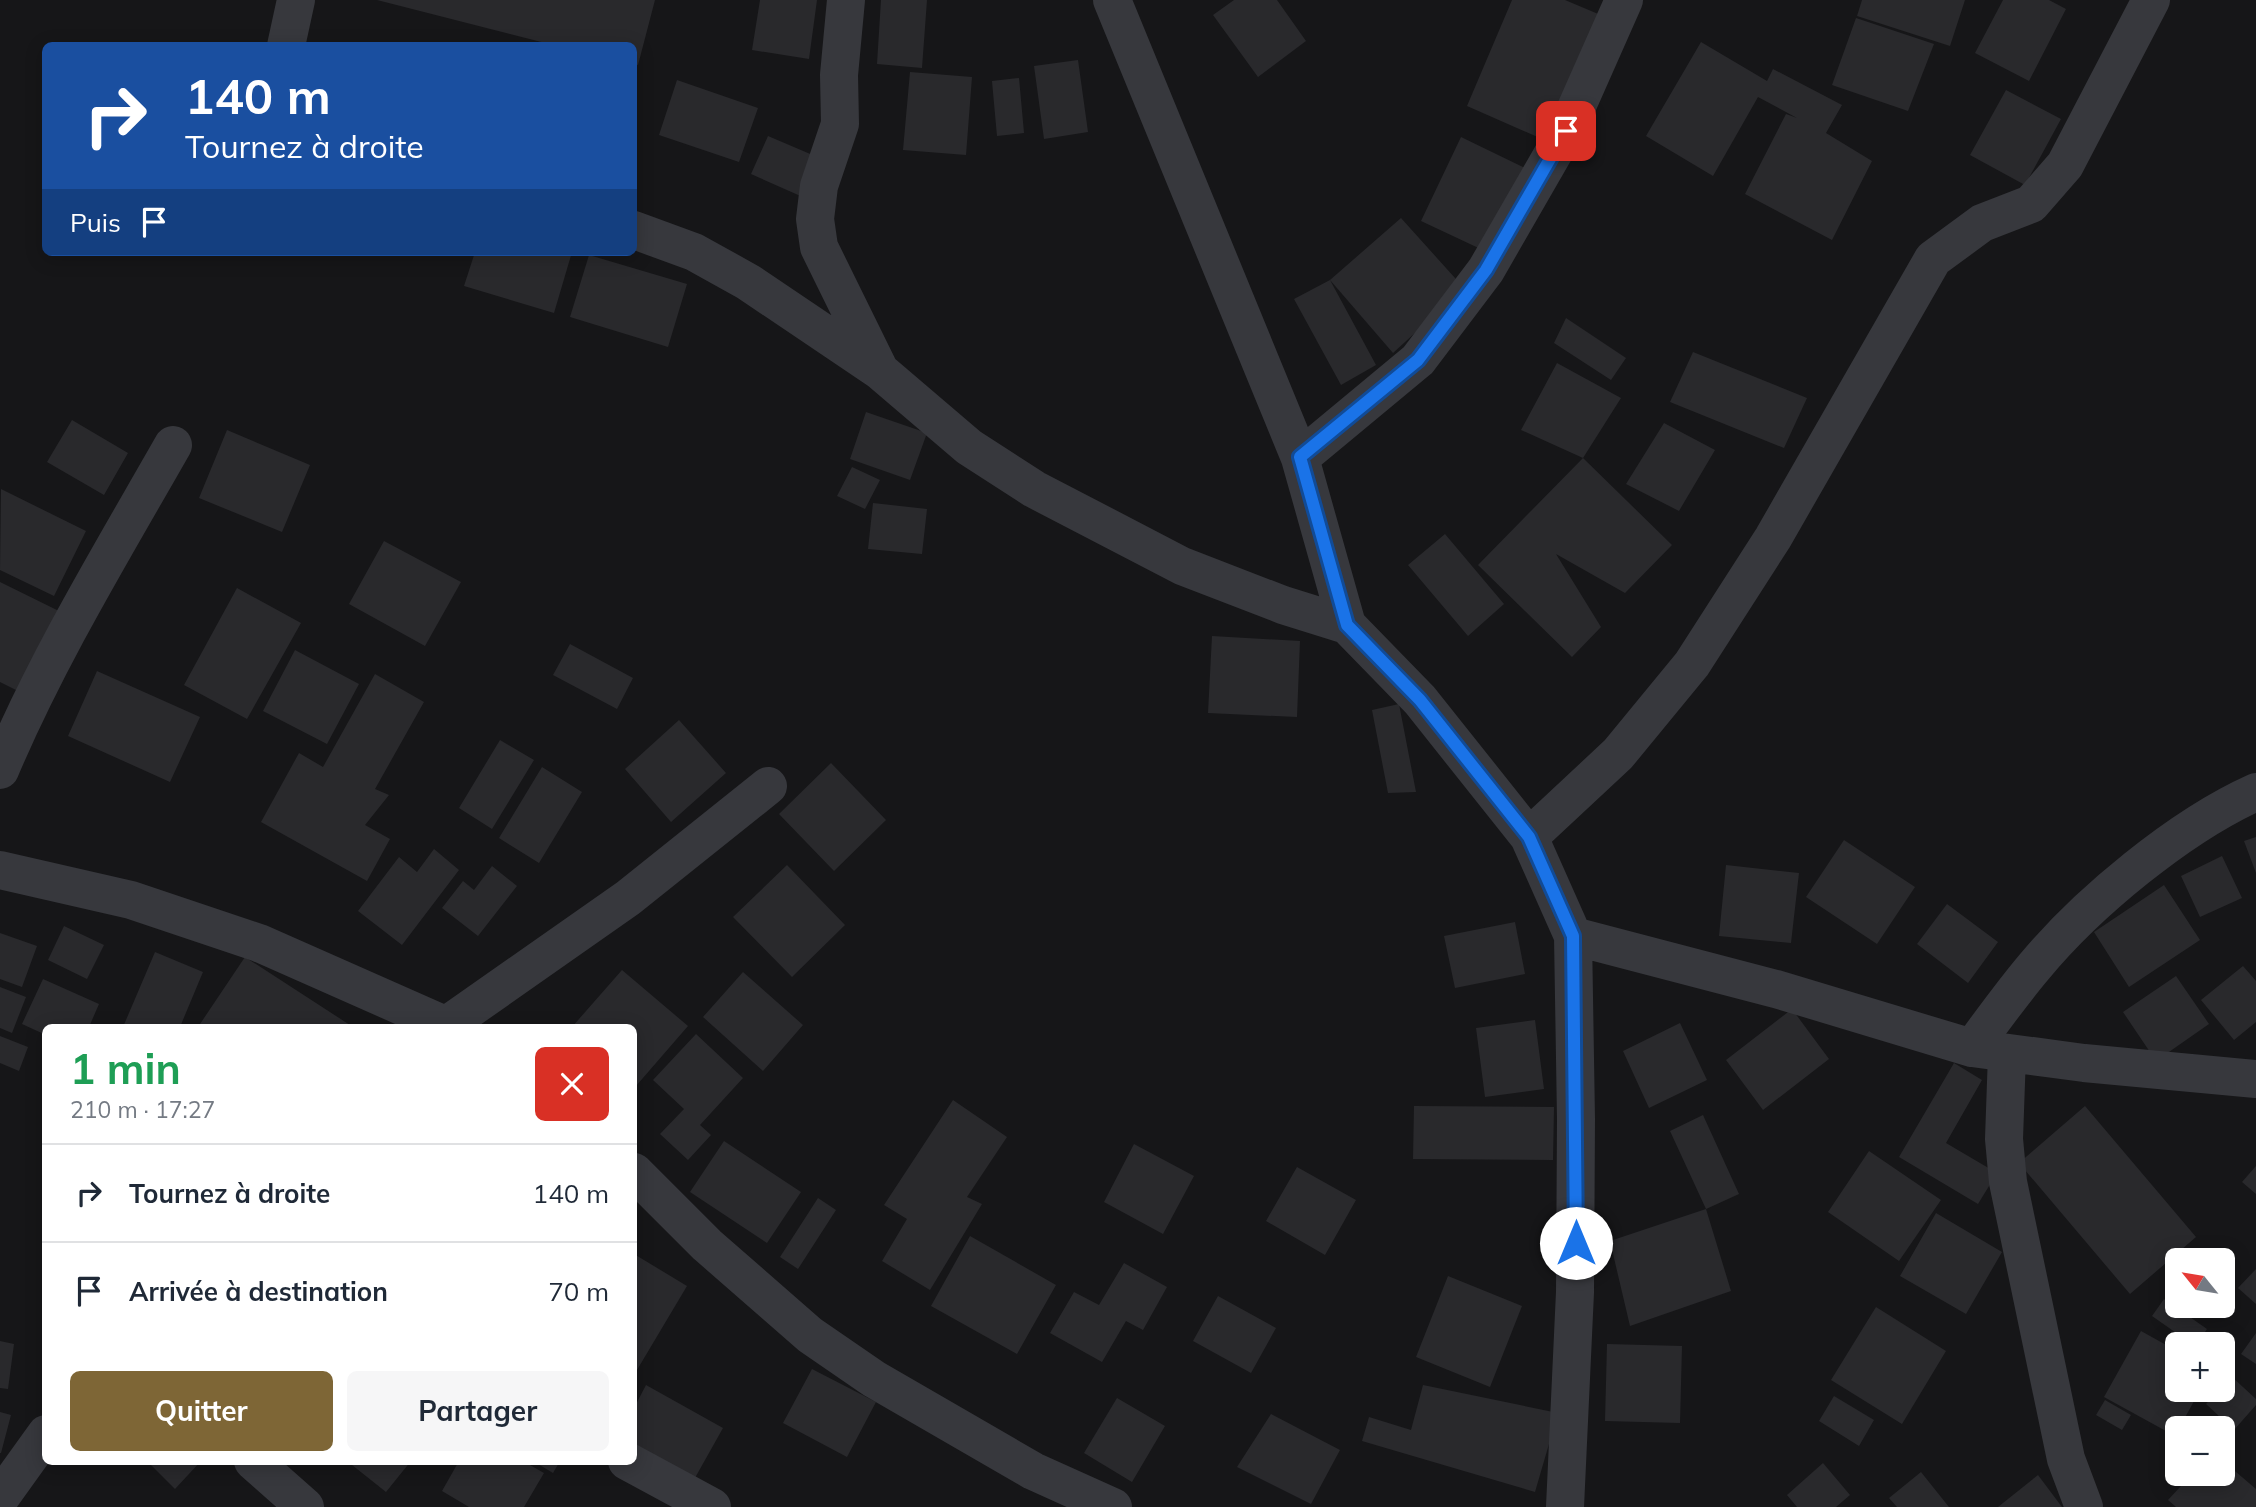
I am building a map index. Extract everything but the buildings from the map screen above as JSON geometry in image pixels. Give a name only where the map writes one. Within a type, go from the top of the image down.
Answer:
[{"type":"street","points":[[287,42],[296,0]]},
{"type":"street","points":[[846,0],[839,75],[840,124],[819,186],[815,219],[819,247],[880,371]]},
{"type":"street","points":[[1112,0],[1300,457],[1347,625]]},
{"type":"street","points":[[1300,457],[1418,360],[1486,270],[1566,131],[1624,0]]},
{"type":"street","points":[[1529,837],[1618,754],[1692,664],[1773,538],[1933,259],[1982,223],[2031,204],[2065,165],[2151,0]]},
{"type":"street","points":[[637,231],[694,252],[748,282],[880,371],[969,447],[1034,489],[1182,566],[1283,605],[1347,625],[1420,700],[1529,837],[1573,936],[1575,1292],[1565,1507]]},
{"type":"street","points":[[0,770],[22,719],[76,616],[173,445]]},
{"type":"street","points":[[450,1024],[628,898],[768,786]]},
{"type":"street","points":[[2084,1507],[2066,1459],[2008,1182],[2004,1139],[1989,1051],[2035,966],[2083,915],[2136,869],[2224,807],[2256,792]]},
{"type":"street","points":[[0,870],[131,900],[259,943],[439,1024]]},
{"type":"street","points":[[1573,936],[1776,989],[1989,1051],[2256,1079]]},
{"type":"street","points":[[637,1175],[707,1245],[821,1343],[874,1379],[1033,1471],[1113,1507]]},
{"type":"street","points":[[0,1498],[42,1440]]},
{"type":"street","points":[[257,1465],[304,1507]]},
{"type":"street","points":[[634,1465],[712,1507]]},
{"type":"route","points":[[1566,131],[1486,270],[1418,360],[1300,457],[1347,625],[1420,700],[1529,837],[1573,936],[1576,1243]]}]
